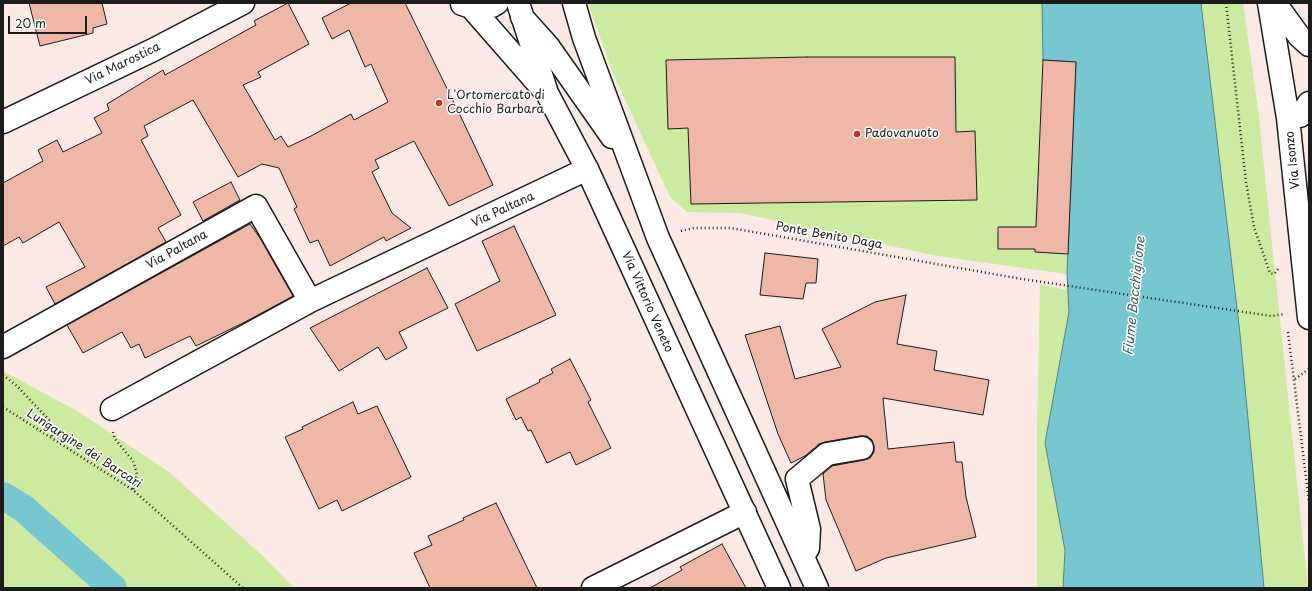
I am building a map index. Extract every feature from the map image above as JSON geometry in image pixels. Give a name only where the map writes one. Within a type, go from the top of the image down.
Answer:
[{"type":"street","name":"Via Marostica","points":[[3,121],[153,50],[243,3]]},
{"type":"street","points":[[466,5],[482,8],[492,6],[497,3]]},
{"type":"street","name":"Via Vittorio Veneto","points":[[574,3],[584,38],[658,238],[817,588]]},
{"type":"street","name":"Via Isonzo","points":[[1269,3],[1288,118],[1309,318]]},
{"type":"street","points":[[1275,3],[1299,36],[1309,45]]},
{"type":"street","name":"Via Vittorio Veneto","points":[[466,5],[547,94]]},
{"type":"street","name":"Via Vittorio Veneto","points":[[520,10],[548,46],[609,132],[631,166]]},
{"type":"street","name":"Via Vittorio Veneto","points":[[520,10],[547,94],[587,169],[779,588]]},
{"type":"street","points":[[1288,118],[1300,116],[1309,103]]},
{"type":"street","name":"Via Paltana","points":[[112,409],[310,301],[587,169]]},
{"type":"street","name":"Via Paltana","points":[[3,347],[256,206],[310,301]]},
{"type":"street","points":[[803,556],[808,548],[809,529],[797,479],[827,454],[862,448]]},
{"type":"street","points":[[593,588],[745,512]]},
{"type":"path","points":[[1226,3],[1246,182],[1254,227],[1270,273],[1274,274],[1283,263]]},
{"type":"path","name":"Ponte Benito Daga","points":[[674,232],[694,228],[732,228],[1022,279],[1271,316],[1285,314],[1286,322]]},
{"type":"path","points":[[1287,329],[1295,379],[1309,502]]},
{"type":"path","points":[[1295,379],[1309,369]]},
{"type":"path","points":[[3,375],[17,386],[49,420],[52,438]]},
{"type":"path","name":"Lungargine dei Barcari","points":[[3,407],[133,490],[243,588]]},
{"type":"path","points":[[112,409],[110,423],[116,439],[133,461],[136,474],[133,490]]},
{"type":"green space","points":[[588,3],[1042,3],[1043,60],[1050,61],[1045,3],[1243,3],[1258,109],[1308,588],[1037,588],[1037,429],[1040,284],[1066,290],[1067,274],[937,256],[740,213],[687,212],[670,197],[612,71]]},
{"type":"green space","points":[[3,371],[79,412],[169,472],[263,556],[294,588],[3,588]]},
{"type":"water","name":"Fiume Bacchiglione","points":[[1042,3],[1201,3],[1240,334],[1264,588],[1063,588],[1065,550],[1045,443],[1069,312],[1067,274],[1076,62],[1043,60]]},
{"type":"building","points":[[29,3],[102,3],[107,24],[93,28],[93,33],[40,46]]},
{"type":"building","points":[[288,3],[309,44],[258,72],[261,77],[243,85],[275,140],[281,136],[288,147],[351,114],[354,120],[388,102],[371,64],[365,67],[349,30],[332,39],[322,18],[351,3],[405,3],[493,185],[449,206],[414,141],[375,160],[379,168],[372,172],[392,213],[411,228],[386,241],[384,237],[330,266],[318,240],[310,243],[294,209],[297,207],[279,168],[262,164],[238,177],[193,100],[144,126],[148,136],[141,140],[181,215],[158,228],[166,242],[55,304],[46,287],[85,267],[59,222],[23,243],[19,237],[3,246],[3,183],[43,161],[38,150],[57,140],[63,152],[102,133],[94,118],[109,110],[107,104],[163,70],[165,75],[256,25],[254,21]]},
{"type":"building","points":[[807,57],[955,57],[956,132],[975,131],[977,200],[691,204],[688,128],[668,129],[666,60]]},
{"type":"building","points":[[1043,60],[1076,62],[1068,254],[1035,252],[1035,249],[998,249],[998,227],[1036,227]]},
{"type":"building","points":[[231,182],[240,200],[203,221],[193,202]]},
{"type":"building","points":[[250,224],[260,238],[293,296],[196,346],[190,336],[145,358],[139,344],[131,348],[122,332],[83,353],[67,325]]},
{"type":"building","points":[[514,226],[556,315],[477,351],[455,304],[500,281],[482,241]]},
{"type":"building","points":[[765,253],[818,259],[816,283],[806,283],[803,299],[760,295]]},
{"type":"building","points":[[427,268],[448,308],[399,332],[407,348],[386,360],[378,347],[339,371],[310,328]]},
{"type":"building","points":[[906,295],[897,344],[937,351],[934,370],[989,380],[983,415],[883,398],[888,449],[954,442],[956,462],[962,462],[966,497],[976,537],[886,558],[856,571],[826,500],[823,474],[832,466],[870,458],[874,452],[872,440],[867,436],[860,436],[825,442],[819,444],[805,456],[791,463],[778,434],[745,335],[780,326],[795,379],[841,367],[822,329],[875,302]]},
{"type":"building","points":[[570,359],[591,400],[588,402],[611,448],[576,465],[570,452],[547,463],[531,430],[528,431],[521,417],[516,420],[506,399],[540,382],[539,380],[553,373],[551,369]]},
{"type":"building","points":[[353,402],[358,414],[377,406],[411,477],[342,511],[337,500],[319,509],[285,437]]},
{"type":"building","points":[[496,503],[537,588],[430,588],[414,553],[432,545],[428,536],[464,520],[463,518]]},
{"type":"building","points":[[722,544],[746,588],[650,588],[682,570],[680,567]]},
{"type":"waterway","points":[[3,496],[23,508],[113,588]]},
{"type":"place","name":"L'Ortomercato di Cocchio Barbara","points":[[439,103]]},
{"type":"place","name":"Padovanuoto","points":[[857,134]]}]
